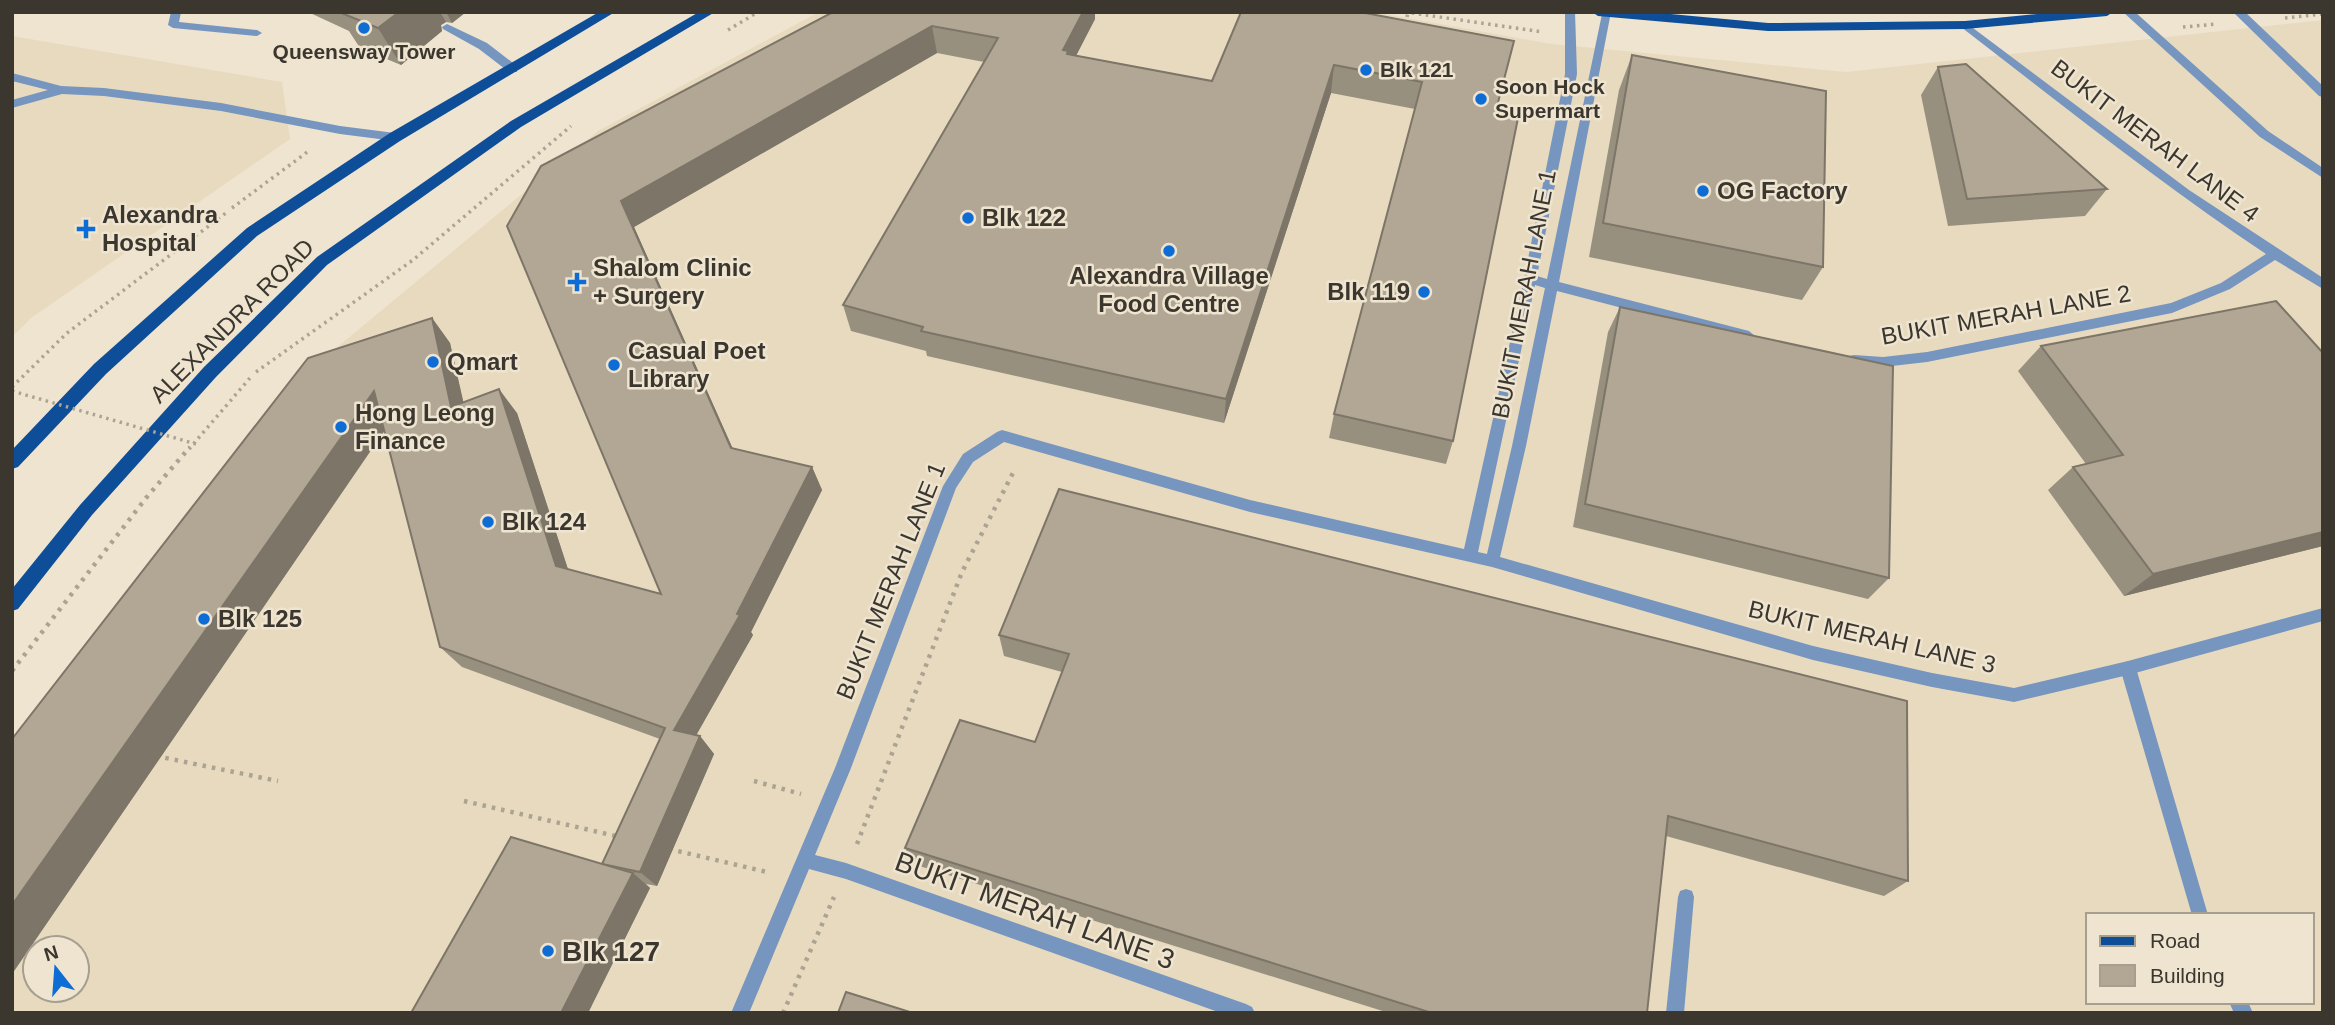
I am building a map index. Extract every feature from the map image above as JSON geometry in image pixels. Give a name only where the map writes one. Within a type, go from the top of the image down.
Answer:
[{"type":"main road","name":"ALEXANDRA ROAD","points":[[12,462],[100,369],[252,232],[395,136],[609,12]]},
{"type":"main road","name":"ALEXANDRA ROAD","points":[[12,603],[86,510],[201,382],[322,261],[516,124],[709,12]]},
{"type":"main road","points":[[1602,13],[1768,27],[1965,25],[2107,12]]},
{"type":"street","points":[[176,12],[173,25],[257,33]]},
{"type":"street","name":"BUKIT MERAH LANE 1","points":[[1469,556],[1530,279],[1571,74],[1570,12]]},
{"type":"street","points":[[2128,12],[2264,134],[2323,174]]},
{"type":"street","points":[[2238,12],[2323,93]]},
{"type":"street","name":"BUKIT MERAH LANE 1","points":[[740,1013],[805,860],[950,486],[968,458],[1002,436],[1250,506],[1492,561],[1552,285],[1602,13]]},
{"type":"street","name":"BUKIT MERAH LANE 4","points":[[1965,25],[2274,255],[2323,284]]},
{"type":"street","points":[[447,27],[483,46],[513,69]]},
{"type":"street","points":[[12,77],[62,90],[104,92],[221,107],[340,130],[395,136]]},
{"type":"street","points":[[12,104],[62,90]]},
{"type":"street","name":"BUKIT MERAH LANE 2","points":[[1839,358],[1883,362],[1927,357],[2001,340],[2159,312],[2208,297],[2274,255]]},
{"type":"street","points":[[1530,279],[1759,338]]},
{"type":"street","name":"BUKIT MERAH LANE 3","points":[[1492,561],[1813,653],[2014,695],[2128,668],[2323,614]]},
{"type":"street","points":[[2128,668],[2199,913]]},
{"type":"street","name":"BUKIT MERAH LANE 3","points":[[805,860],[846,871],[1246,1013]]},
{"type":"street","points":[[1675,1013],[1686,897]]},
{"type":"path","points":[[724,32],[758,12]]},
{"type":"path","points":[[1403,27],[1407,14],[1572,36]]},
{"type":"path","points":[[12,671],[146,498],[255,373],[413,260],[582,118]]},
{"type":"path","points":[[197,444],[12,389],[67,333],[187,245],[264,182],[340,130]]},
{"type":"path","points":[[146,498],[197,444],[223,410]]},
{"type":"path","points":[[783,1013],[846,871],[962,572],[1029,443]]},
{"type":"path","points":[[142,753],[278,781]]},
{"type":"path","points":[[754,781],[804,794]]},
{"type":"path","points":[[464,801],[623,838]]},
{"type":"path","points":[[663,847],[783,875],[795,885]]},
{"type":"shaded area","points":[[819,12],[1374,12],[1551,44],[1846,72],[2323,20],[2323,1013],[12,1013],[12,750],[306,373],[598,131]]},
{"type":"shaded area","name":"Alexandra Hospital","points":[[12,36],[282,82],[290,139],[31,318],[12,337]]},
{"type":"building","points":[[339,12],[399,12],[378,28]]},
{"type":"building","points":[[833,12],[1083,12],[1063,50],[1068,51],[1067,54],[1212,81],[1241,12],[1360,12],[1514,41],[1495,114],[1518,118],[1453,441],[1334,414],[1422,82],[1334,65],[1226,399],[921,331],[923,327],[843,305],[998,38],[932,26],[621,201],[731,448],[812,467],[737,614],[740,615],[674,730],[700,736],[640,872],[602,864],[665,728],[440,647],[374,391],[12,905],[12,739],[308,358],[432,318],[451,407],[499,389],[556,566],[661,594],[507,226],[541,166]]},
{"type":"building","name":"OG Factory","points":[[1632,55],[1826,91],[1823,267],[1603,223]]},
{"type":"building","points":[[1966,64],[2107,189],[1967,199],[1938,67]]},
{"type":"building","points":[[2276,301],[2323,353],[2323,532],[2153,574],[2073,467],[2123,455],[2041,346]]},
{"type":"building","points":[[1620,307],[1893,366],[1889,578],[1585,504]]},
{"type":"building","points":[[1059,489],[1907,701],[1908,881],[1668,816],[1647,1013],[1432,1013],[905,848],[960,720],[1035,742],[1069,654],[999,635]]},
{"type":"building","name":"Blk 127","points":[[511,837],[633,873],[561,1013],[411,1013]]},
{"type":"building","points":[[846,992],[913,1013],[838,1013]]},
{"type":"place","name":"Queensway Tower","points":[[364,28]]},
{"type":"place","name":"Blk 121","points":[[1366,70]]},
{"type":"place","name":"Soon Hock Supermart","points":[[1481,99]]},
{"type":"place","name":"OG Factory","points":[[1703,191]]},
{"type":"place","name":"Blk 122","points":[[968,218]]},
{"type":"place","name":"Alexandra Hospital","points":[[86,229]]},
{"type":"place","name":"Alexandra Village Food Centre","points":[[1169,251]]},
{"type":"place","name":"Shalom Clinic + Surgery","points":[[577,282]]},
{"type":"place","name":"Blk 119","points":[[1424,292]]},
{"type":"place","name":"Qmart","points":[[433,362]]},
{"type":"place","name":"Casual Poet Library","points":[[614,365]]},
{"type":"place","name":"Hong Leong Finance","points":[[341,427]]},
{"type":"place","name":"Blk 124","points":[[488,522]]},
{"type":"place","name":"Blk 125","points":[[204,619]]},
{"type":"place","name":"Blk 127","points":[[548,951]]}]
